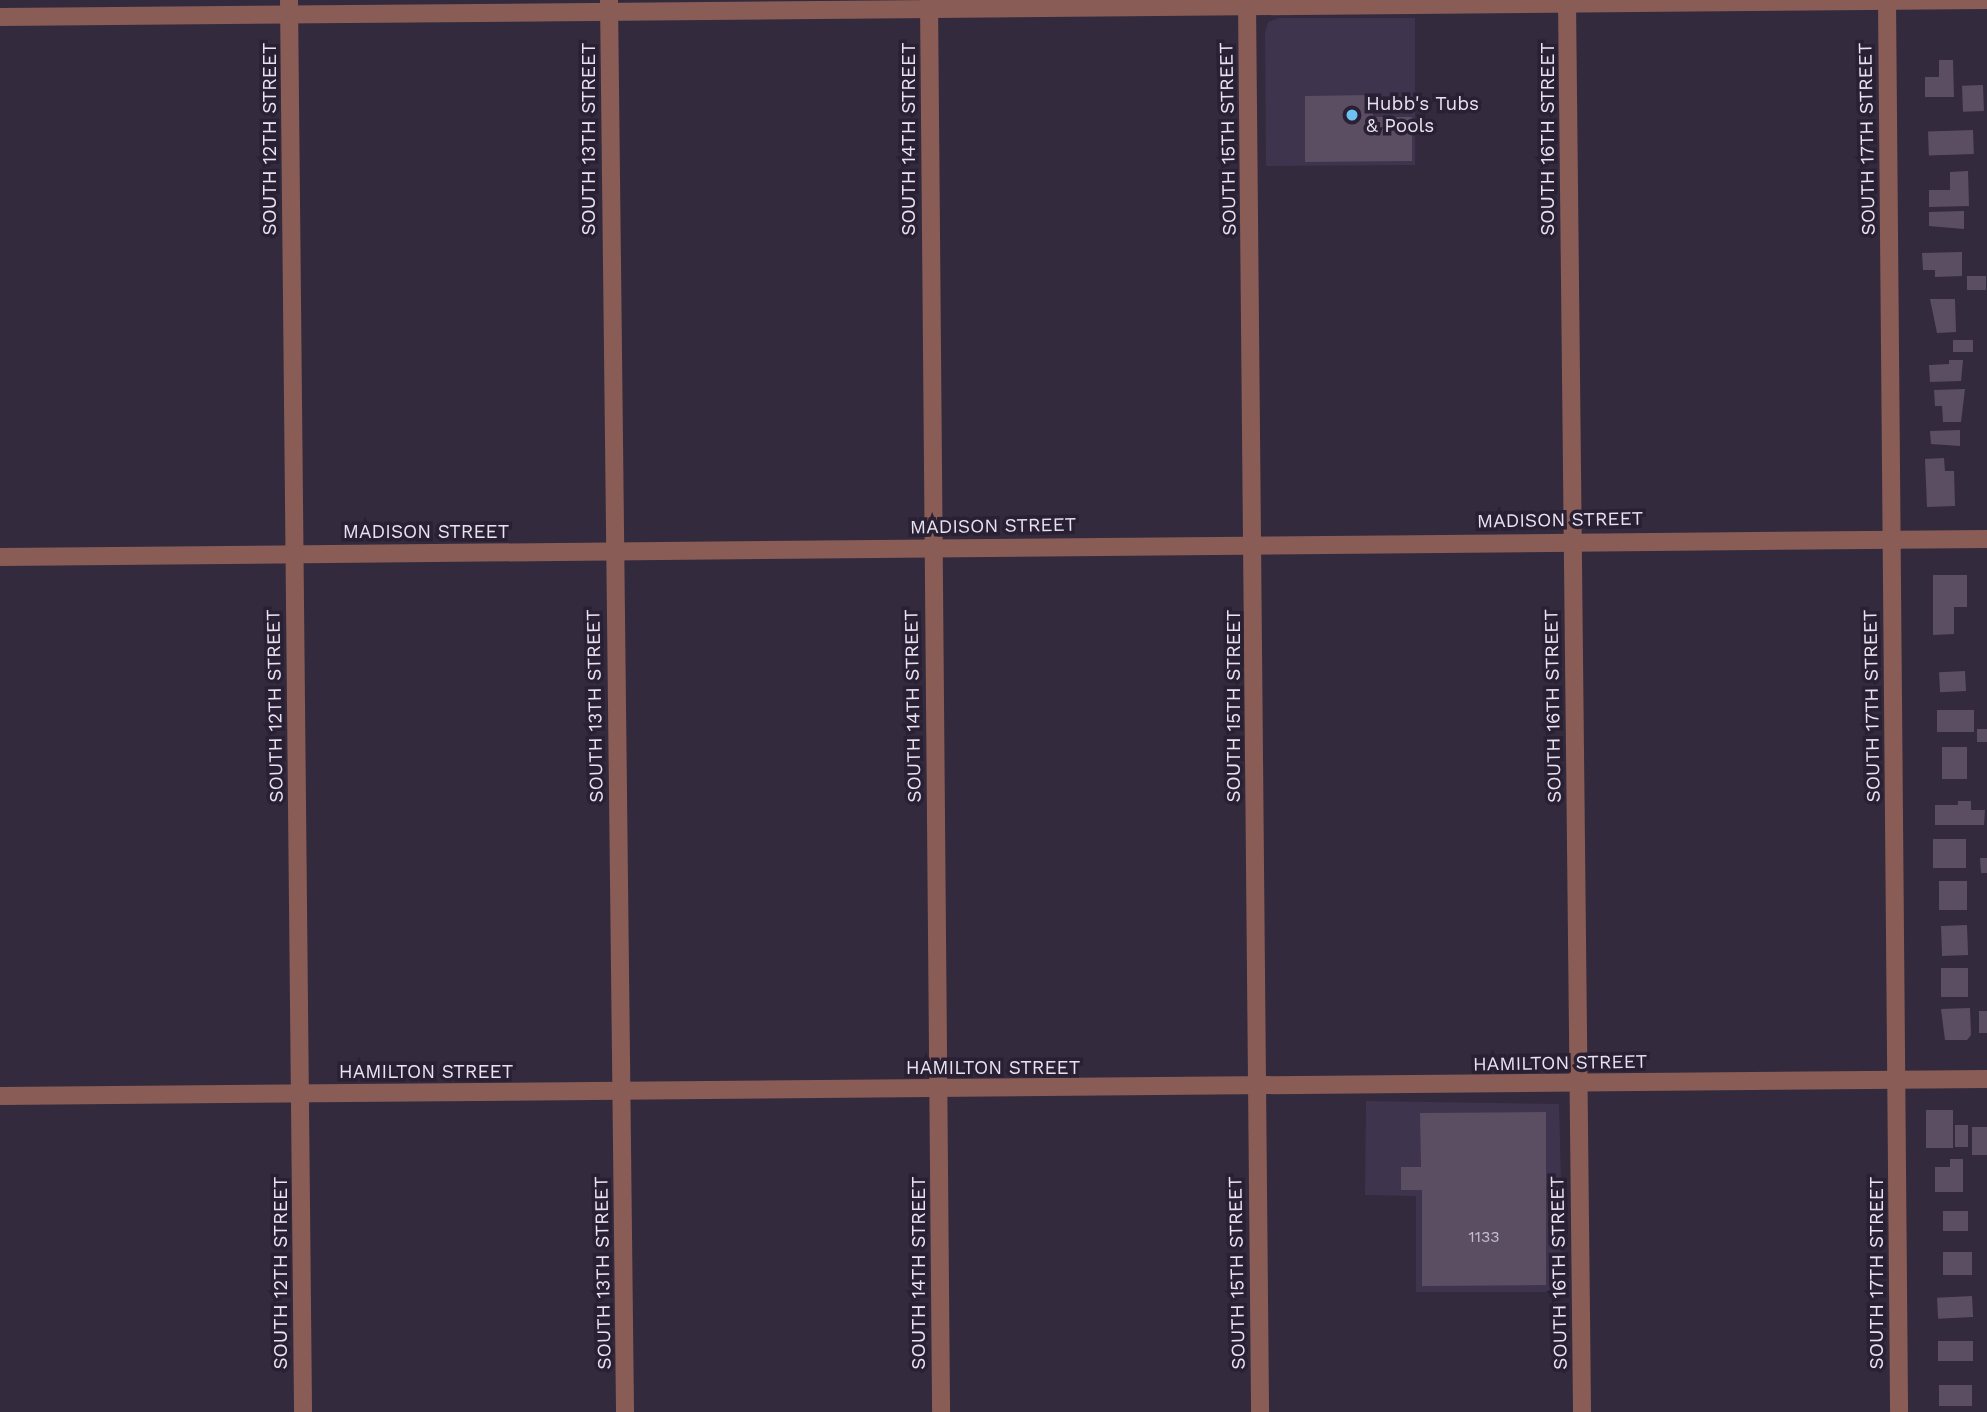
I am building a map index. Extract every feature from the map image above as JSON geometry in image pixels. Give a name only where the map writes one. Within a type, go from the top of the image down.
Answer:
[{"type":"street","name":"SOUTH 17TH STREET","points":[[1887,0],[1899,1412]]},
{"type":"street","points":[[0,17],[290,8],[1987,1]]},
{"type":"street","name":"SOUTH 15TH STREET","points":[[1247,3],[1255,545],[1256,1087],[1260,1412]]},
{"type":"street","name":"SOUTH 16TH STREET","points":[[1567,3],[1582,1412]]},
{"type":"street","name":"SOUTH 14TH STREET","points":[[929,4],[941,1412]]},
{"type":"street","name":"SOUTH 13TH STREET","points":[[609,6],[613,552],[625,1412]]},
{"type":"street","name":"SOUTH 12TH STREET","points":[[290,8],[303,1412]]},
{"type":"street","name":"MADISON STREET","points":[[0,557],[1987,539]]},
{"type":"street","name":"HAMILTON STREET","points":[[0,1096],[1987,1079]]},
{"type":"shaded area","points":[[1279,18],[1415,18],[1415,165],[1266,166],[1265,33],[1268,22]]},
{"type":"shaded area","points":[[1366,1101],[1559,1104],[1564,1292],[1416,1292],[1416,1196],[1365,1195]]},
{"type":"building","points":[[1939,60],[1953,60],[1954,97],[1925,97],[1925,77],[1939,77]]},
{"type":"building","points":[[1983,85],[1984,111],[1963,112],[1962,86]]},
{"type":"building","points":[[1373,95],[1373,117],[1412,117],[1412,161],[1305,162],[1305,96]]},
{"type":"building","points":[[1973,130],[1974,154],[1929,156],[1928,132]]},
{"type":"building","points":[[1968,171],[1969,206],[1929,207],[1929,190],[1950,190],[1950,172]]},
{"type":"building","points":[[1964,211],[1964,229],[1929,226],[1929,212]]},
{"type":"building","points":[[1962,252],[1962,276],[1935,277],[1935,270],[1923,270],[1922,253]]},
{"type":"building","points":[[1967,276],[1986,276],[1986,290],[1967,290]]},
{"type":"building","points":[[1930,299],[1955,299],[1956,332],[1937,333]]},
{"type":"building","points":[[1953,340],[1973,340],[1973,352],[1953,352]]},
{"type":"building","points":[[1949,360],[1963,360],[1961,381],[1930,382],[1929,365],[1949,364]]},
{"type":"building","points":[[1965,389],[1961,422],[1943,422],[1942,406],[1935,406],[1934,390]]},
{"type":"building","points":[[1960,430],[1960,446],[1931,444],[1930,431]]},
{"type":"building","points":[[1944,458],[1945,471],[1954,471],[1955,506],[1927,507],[1925,459]]},
{"type":"building","points":[[1933,575],[1967,575],[1967,607],[1954,607],[1954,634],[1933,635]]},
{"type":"building","points":[[1965,671],[1966,691],[1940,692],[1939,672]]},
{"type":"building","points":[[1937,710],[1974,710],[1974,732],[1937,732]]},
{"type":"building","points":[[1977,729],[1987,729],[1987,742],[1977,742]]},
{"type":"building","points":[[1942,747],[1967,747],[1967,779],[1942,779]]},
{"type":"building","points":[[1958,801],[1971,801],[1971,810],[1985,810],[1984,825],[1935,825],[1935,805],[1958,805]]},
{"type":"building","points":[[1933,839],[1966,839],[1966,868],[1933,868]]},
{"type":"building","points":[[1980,858],[1987,858],[1987,873],[1981,873]]},
{"type":"building","points":[[1939,881],[1967,881],[1967,910],[1939,910]]},
{"type":"building","points":[[1967,925],[1968,955],[1942,956],[1941,926]]},
{"type":"building","points":[[1941,968],[1968,968],[1968,997],[1941,997]]},
{"type":"building","points":[[1970,1008],[1971,1035],[1967,1040],[1945,1040],[1941,1009]]},
{"type":"building","points":[[1979,1011],[1987,1011],[1987,1033],[1979,1033]]},
{"type":"building","points":[[1926,1110],[1953,1110],[1953,1148],[1926,1148]]},
{"type":"building","points":[[1546,1112],[1546,1285],[1422,1286],[1422,1190],[1401,1190],[1401,1167],[1421,1167],[1420,1113]]},
{"type":"building","points":[[1955,1125],[1968,1125],[1968,1147],[1955,1147]]},
{"type":"building","points":[[1972,1127],[1987,1127],[1987,1155],[1972,1155]]},
{"type":"building","points":[[1950,1159],[1963,1159],[1963,1192],[1935,1192],[1935,1167],[1950,1167]]},
{"type":"building","points":[[1943,1211],[1968,1211],[1968,1231],[1943,1231]]},
{"type":"building","points":[[1943,1252],[1972,1252],[1972,1275],[1943,1275]]},
{"type":"building","points":[[1972,1296],[1973,1317],[1938,1319],[1937,1298]]},
{"type":"building","points":[[1938,1341],[1973,1341],[1973,1361],[1938,1361]]},
{"type":"building","points":[[1939,1385],[1972,1385],[1972,1406],[1939,1406]]},
{"type":"place","name":"Hubb's Tubs & Pools","points":[[1352,115]]}]
